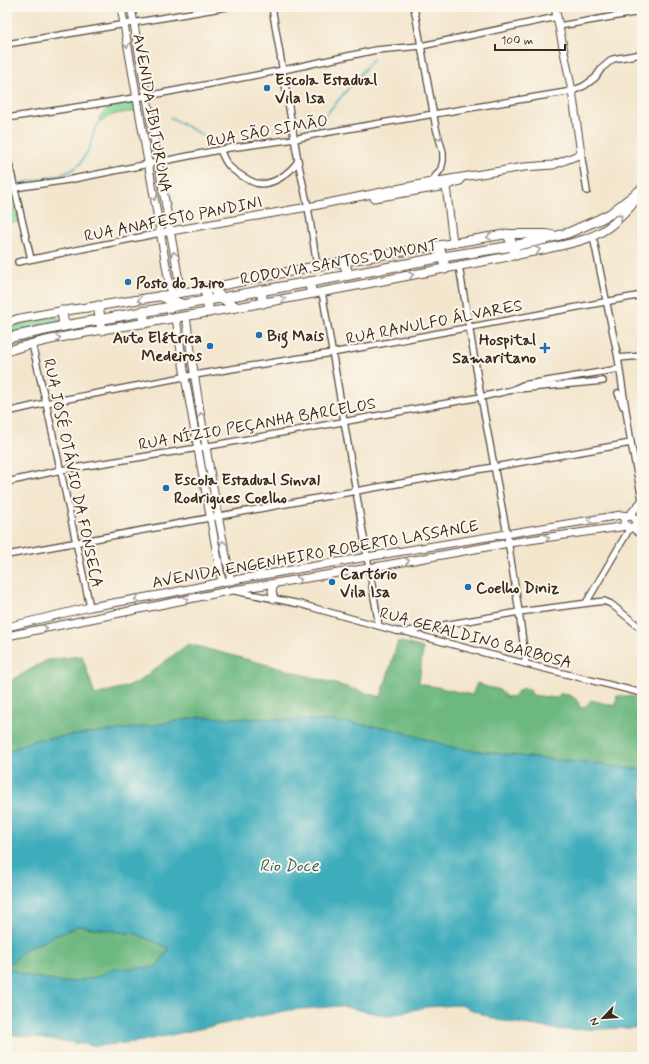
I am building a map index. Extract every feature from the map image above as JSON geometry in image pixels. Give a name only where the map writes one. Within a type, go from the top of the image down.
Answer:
[{"type":"highway","name":"RODOVIA SANTOS DUMONT","points":[[7,338],[181,304],[512,246],[555,236],[579,229],[610,214],[642,190]]},
{"type":"highway","points":[[507,234],[516,255]]},
{"type":"highway","points":[[438,246],[443,257],[445,268]]},
{"type":"highway","points":[[343,262],[349,275]]},
{"type":"highway","points":[[309,282],[312,294]]},
{"type":"highway","points":[[208,288],[236,307]]},
{"type":"highway","points":[[208,288],[207,300],[209,312]]},
{"type":"highway","points":[[261,290],[263,303]]},
{"type":"highway","points":[[161,296],[181,304]]},
{"type":"highway","points":[[98,306],[102,330]]},
{"type":"highway","points":[[62,311],[64,326]]},
{"type":"highway","points":[[143,311],[145,323]]},
{"type":"main road","points":[[7,351],[32,344],[102,330],[312,294],[568,244],[593,236],[607,229],[629,210],[642,190]]},
{"type":"main road","points":[[7,323],[18,319],[62,311],[208,288],[317,266],[507,234],[547,234],[555,236]]},
{"type":"street","name":"AVENIDA IBITURUNA","points":[[121,7],[171,294]]},
{"type":"street","name":"AVENIDA IBITURUNA","points":[[131,7],[181,292]]},
{"type":"street","points":[[7,44],[227,7]]},
{"type":"street","points":[[272,7],[298,161],[308,207],[317,266]]},
{"type":"street","points":[[414,7],[436,128],[443,152],[441,169],[431,182]]},
{"type":"street","points":[[555,7],[572,91],[587,191]]},
{"type":"street","points":[[559,26],[634,13],[638,12],[641,7]]},
{"type":"street","points":[[7,118],[147,96],[283,70],[376,50],[421,46],[557,17]]},
{"type":"street","name":"RUA SÃO SIMÃO","points":[[7,187],[14,188],[68,180],[229,148],[295,140],[312,135],[572,91],[584,86],[595,78],[602,68],[613,59],[642,54]]},
{"type":"street","points":[[220,150],[229,166],[249,180],[258,184],[268,183],[278,179],[288,173],[298,161]]},
{"type":"street","name":"RUA ANAFESTO PANDINI","points":[[18,262],[160,233],[308,207],[431,182],[524,167],[553,166],[581,153]]},
{"type":"street","points":[[7,155],[31,259]]},
{"type":"street","name":"RUA ANAFESTO PANDINI","points":[[334,201],[374,198],[446,186],[483,174]]},
{"type":"street","points":[[446,186],[453,243]]},
{"type":"street","points":[[593,236],[618,358],[631,444],[642,500],[624,521],[642,535]]},
{"type":"street","points":[[459,266],[481,397],[509,543],[526,664]]},
{"type":"street","points":[[322,292],[379,626]]},
{"type":"street","name":"RUA RANULFO ÁLVARES","points":[[7,412],[46,403],[194,375],[332,353],[642,295]]},
{"type":"street","points":[[186,316],[206,446],[231,581]]},
{"type":"street","points":[[176,318],[185,377],[222,582]]},
{"type":"street","name":"RUA JOSÉ OTÁVIO DA FONSECA","points":[[32,344],[90,607]]},
{"type":"street","points":[[618,358],[642,356]]},
{"type":"street","name":"RUA NÍZIO PEÇANHA BARCELOS","points":[[512,390],[523,385],[619,369]]},
{"type":"street","name":"RUA NÍZIO PEÇANHA BARCELOS","points":[[7,482],[61,470],[198,448],[481,397],[512,390],[603,381]]},
{"type":"street","points":[[618,394],[628,419]]},
{"type":"street","points":[[7,555],[356,491],[631,444]]},
{"type":"street","name":"AVENIDA ENGENHEIRO ROBERTO LASSANCE","points":[[7,627],[90,607],[222,582],[621,515],[629,516]]},
{"type":"street","points":[[586,603],[631,526],[642,515]]},
{"type":"street","points":[[570,524],[572,534]]},
{"type":"street","name":"AVENIDA ENGENHEIRO ROBERTO LASSANCE","points":[[7,636],[233,590],[509,543],[631,526]]},
{"type":"street","points":[[274,584],[272,591],[274,599]]},
{"type":"street","name":"RUA GERALDINO BARBOSA","points":[[233,590],[300,604],[396,631],[406,632],[642,693]]},
{"type":"street","points":[[170,593],[173,602]]},
{"type":"street","points":[[406,632],[519,612],[604,601],[611,604],[642,629]]},
{"type":"green space","points":[[136,98],[138,111],[109,116],[102,122],[98,119],[104,112],[115,105],[126,100]]},
{"type":"green space","points":[[7,189],[13,190],[20,222],[7,225]]},
{"type":"green space","points":[[56,316],[60,320],[59,322],[7,334],[7,327]]},
{"type":"green space","points":[[85,325],[88,327],[88,330],[7,348],[7,341]]},
{"type":"green space","points":[[398,641],[423,648],[419,683],[472,695],[477,683],[498,689],[506,697],[515,696],[521,689],[527,688],[530,689],[532,695],[556,698],[560,694],[573,697],[579,704],[580,708],[586,706],[591,700],[615,706],[617,696],[630,696],[639,699],[639,708],[642,709],[642,770],[455,748],[389,728],[334,721],[199,717],[143,727],[33,740],[7,752],[7,683],[47,660],[82,656],[95,695],[135,684],[188,644],[280,668],[381,697]]},
{"type":"green space","points":[[78,926],[136,934],[169,948],[156,967],[113,969],[94,978],[63,983],[25,975],[7,967],[26,949]]},
{"type":"water","name":"Rio Doce","points":[[199,717],[334,721],[389,728],[455,748],[642,770],[642,1030],[634,1028],[561,1030],[497,1020],[460,1005],[426,1007],[387,1016],[341,1006],[290,1010],[142,1041],[97,1046],[7,1034],[7,967],[7,752],[33,740],[143,727]],"holes":[[[78,926],[136,934],[169,948],[156,967],[113,969],[94,978],[63,983],[25,975],[7,967],[26,949]]]},
{"type":"waterway","points":[[314,129],[373,59]]},
{"type":"waterway","points":[[170,117],[206,137]]},
{"type":"waterway","points":[[16,183],[61,175],[72,170],[80,164],[89,149],[94,131],[100,121]]},
{"type":"waterway","points":[[7,182],[12,182]]},
{"type":"place","name":"Escola Estadual Vila Isa","points":[[267,88]]},
{"type":"place","name":"Posto do Jairo","points":[[128,282]]},
{"type":"place","name":"Big Mais","points":[[259,335]]},
{"type":"place","name":"Auto Elétrica Medeiros","points":[[210,346]]},
{"type":"place","name":"Hospital Samaritano","points":[[545,348]]},
{"type":"place","name":"Escola Estadual Sinval Rodrigues Coelho","points":[[166,488]]},
{"type":"place","name":"Cartório Vila Isa","points":[[332,582]]},
{"type":"place","name":"Coelho Diniz","points":[[468,587]]}]
